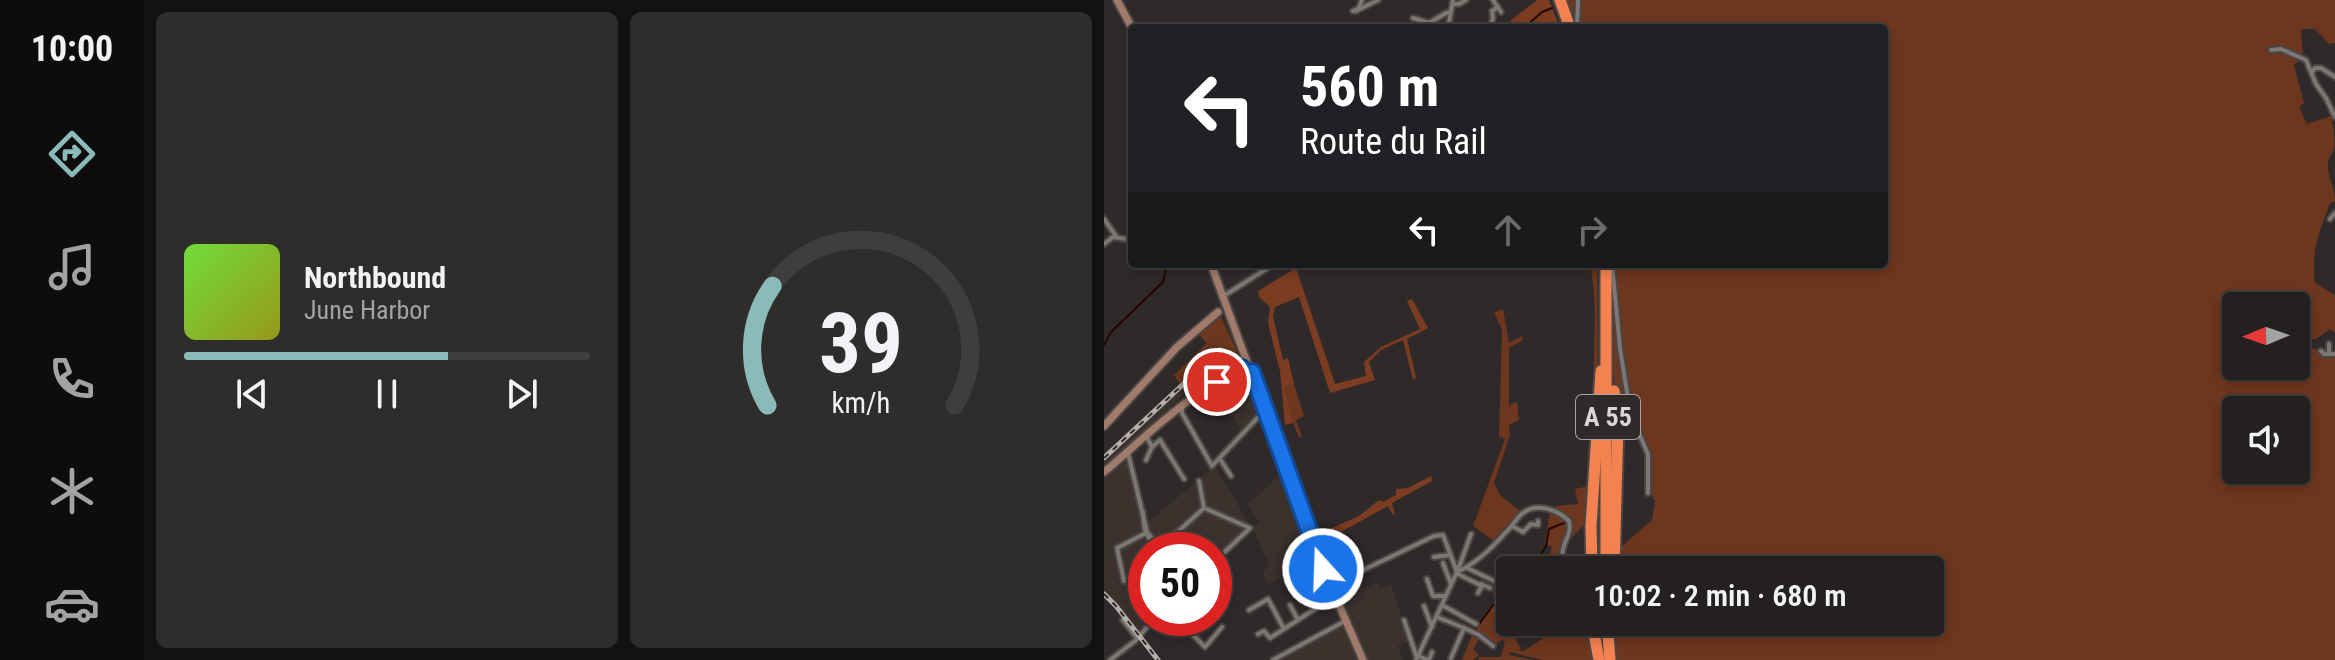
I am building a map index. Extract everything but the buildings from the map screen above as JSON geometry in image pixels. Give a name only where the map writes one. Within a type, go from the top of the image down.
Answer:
[{"type":"highway","points":[[1553,0],[1561,24]]},
{"type":"highway","points":[[1560,0],[1569,24]]},
{"type":"highway","name":"A 55","points":[[1599,268],[1599,556]]},
{"type":"highway","name":"A 55","points":[[1606,268],[1606,556]]},
{"type":"highway","points":[[1607,283],[1618,422],[1614,556]]},
{"type":"highway","points":[[1592,556],[1601,366]]},
{"type":"highway","points":[[1595,636],[1601,660]]},
{"type":"highway","points":[[1600,636],[1601,660]]},
{"type":"highway","points":[[1610,636],[1611,660]]},
{"type":"main road","points":[[1117,0],[1130,24]]},
{"type":"main road","points":[[1212,268],[1223,308],[1246,370],[1259,396],[1330,586],[1363,660]]},
{"type":"main road","points":[[1104,426],[1177,347],[1223,308]]},
{"type":"main road","points":[[1104,472],[1208,387],[1246,370]]},
{"type":"street","points":[[1362,0],[1355,11],[1378,0]]},
{"type":"street","points":[[1449,24],[1453,2],[1459,4],[1466,0]]},
{"type":"street","points":[[1492,24],[1492,10],[1501,9],[1493,0]]},
{"type":"street","points":[[1577,24],[1578,0]]},
{"type":"street","points":[[1413,18],[1429,23],[1451,12]]},
{"type":"street","points":[[2271,50],[2281,49],[2306,60],[2335,117]]},
{"type":"street","points":[[2312,72],[2315,68],[2321,68],[2335,77]]},
{"type":"street","points":[[2330,219],[2335,213]]},
{"type":"street","points":[[1104,219],[1116,236],[1128,238]]},
{"type":"street","points":[[1104,244],[1116,236]]},
{"type":"street","points":[[1222,297],[1268,268]]},
{"type":"street","points":[[1612,268],[1629,405],[1648,454],[1648,493]]},
{"type":"street","points":[[2329,344],[2332,354]]},
{"type":"street","points":[[2321,351],[2332,354]]},
{"type":"street","points":[[1180,408],[1212,466],[1264,411]]},
{"type":"street","points":[[1147,437],[1152,447]]},
{"type":"street","points":[[1146,460],[1152,447],[1160,440],[1184,479]]},
{"type":"street","points":[[1128,453],[1146,532]]},
{"type":"street","points":[[1220,459],[1231,476]]},
{"type":"street","points":[[1199,481],[1204,508]]},
{"type":"street","points":[[1179,532],[1204,508]]},
{"type":"street","points":[[1204,508],[1250,528],[1232,545]]},
{"type":"street","points":[[1457,572],[1467,568],[1524,512],[1534,509],[1549,509],[1568,520],[1570,526],[1563,545],[1564,556]]},
{"type":"street","points":[[1512,526],[1523,532],[1531,524],[1538,525],[1538,521]]},
{"type":"street","points":[[1330,586],[1439,534],[1443,535],[1457,572],[1482,586],[1478,593]]},
{"type":"street","points":[[1417,658],[1471,534]]},
{"type":"street","points":[[1124,581],[1117,548],[1128,542]]},
{"type":"street","points":[[1434,557],[1450,555]]},
{"type":"street","points":[[1443,563],[1451,584]]},
{"type":"street","points":[[1467,568],[1496,582]]},
{"type":"street","points":[[1470,578],[1473,571]]},
{"type":"street","points":[[1427,579],[1433,596],[1446,596]]},
{"type":"street","points":[[1486,586],[1489,579]]},
{"type":"street","points":[[1258,634],[1264,631],[1270,638],[1335,596]]},
{"type":"street","points":[[1249,610],[1268,599],[1284,629]]},
{"type":"street","points":[[1290,605],[1298,620]]},
{"type":"street","points":[[1442,605],[1476,624]]},
{"type":"street","points":[[1424,606],[1432,627]]},
{"type":"street","points":[[1436,617],[1479,635],[1493,646]]},
{"type":"street","points":[[1110,660],[1137,638],[1123,620]]},
{"type":"street","points":[[1273,660],[1346,620]]},
{"type":"street","points":[[1404,620],[1417,658]]},
{"type":"street","points":[[1451,658],[1464,628]]},
{"type":"street","points":[[1194,636],[1205,647],[1214,636]]},
{"type":"street","points":[[1417,658],[1429,660],[1432,652]]},
{"type":"shaded area","points":[[1537,0],[1549,0],[1558,24],[1511,24],[1511,20]]},
{"type":"shaded area","points":[[1565,0],[2335,0],[2335,43],[2329,44],[2315,29],[2301,29],[2303,57],[2294,65],[2304,103],[2299,107],[2307,124],[2331,116],[2333,124],[2334,149],[2328,172],[2335,201],[2330,203],[2319,233],[2314,271],[2315,283],[2335,295],[2335,333],[2330,329],[2316,339],[2310,339],[2310,292],[2222,292],[2222,380],[2310,380],[2310,348],[2320,354],[2335,355],[2335,660],[1613,660],[1613,636],[1944,636],[1944,556],[1619,556],[1621,547],[1652,520],[1655,501],[1646,482],[1645,448],[1620,420],[1613,373],[1610,268],[1888,268],[1888,24],[1572,24]]},
{"type":"shaded area","points":[[1296,268],[1335,384],[1366,376],[1364,362],[1381,347],[1420,329],[1407,301],[1412,299],[1428,328],[1407,339],[1416,378],[1413,380],[1403,340],[1381,350],[1369,362],[1375,380],[1330,393],[1299,297],[1275,307],[1273,316],[1283,360],[1288,358],[1294,384],[1285,387],[1293,423],[1285,425],[1280,371],[1268,323],[1270,307],[1259,297],[1258,291]]},
{"type":"shaded area","points":[[1591,268],[1597,268],[1598,395],[1589,519],[1564,546],[1571,523],[1556,510],[1556,506],[1578,504],[1575,489],[1589,486],[1595,318]]},
{"type":"shaded area","points":[[1503,309],[1509,343],[1522,336],[1523,340],[1509,348],[1509,405],[1517,402],[1519,420],[1509,425],[1510,435],[1494,483],[1500,495],[1520,511],[1494,541],[1473,526],[1505,439],[1499,437],[1502,330],[1494,312]]},
{"type":"shaded area","points":[[1220,314],[1242,363],[1239,369],[1201,386],[1198,383],[1211,370],[1212,360],[1221,353],[1216,348],[1180,384],[1174,375],[1207,343],[1198,334],[1199,330]]},
{"type":"shaded area","points":[[1215,349],[1221,353],[1211,370],[1104,466],[1104,453]]},
{"type":"shaded area","points":[[1248,375],[1264,410],[1243,434],[1228,408],[1223,410],[1211,385]]},
{"type":"shaded area","points":[[1294,384],[1304,416],[1296,420],[1302,437],[1299,437],[1293,423],[1285,387]]},
{"type":"shaded area","points":[[1127,461],[1142,518],[1147,523],[1215,466],[1250,525],[1232,542],[1232,532],[1128,532],[1128,617],[1104,592],[1104,478]]},
{"type":"shaded area","points":[[1286,469],[1319,559],[1267,584],[1263,572],[1269,566],[1253,528],[1259,522],[1248,504]]},
{"type":"shaded area","points":[[1431,476],[1432,481],[1392,503],[1395,514],[1388,506],[1321,543],[1332,584],[1295,487],[1299,487],[1316,535],[1359,516],[1379,500],[1383,502],[1396,495],[1396,489],[1408,488]]},
{"type":"shaded area","points":[[1550,511],[1560,515],[1569,524],[1569,529],[1561,546],[1562,556],[1549,556],[1552,547],[1545,544]]},
{"type":"shaded area","points":[[1355,574],[1363,589],[1377,582],[1380,589],[1391,584],[1410,641],[1398,646],[1403,660],[1273,660],[1346,620],[1330,586]]},
{"type":"shaded area","points":[[1496,601],[1496,614],[1489,611]]},
{"type":"shaded area","points":[[1489,611],[1496,614],[1496,636],[1514,636],[1522,652],[1545,636],[1590,636],[1597,660],[1542,660],[1510,652],[1510,655],[1532,660],[1479,660],[1479,657],[1501,657],[1505,641],[1492,647],[1479,638],[1473,650],[1479,655],[1473,660],[1462,660],[1473,633]]},
{"type":"waterway","points":[[1528,24],[1552,8]]},
{"type":"waterway","points":[[1104,345],[1111,332],[1163,282],[1166,268]]},
{"type":"waterway","points":[[1540,556],[1546,546],[1549,529],[1564,523]]},
{"type":"waterway","points":[[1474,631],[1496,601]]},
{"type":"railway","points":[[1104,458],[1220,350]]},
{"type":"railway","points":[[1104,594],[1158,660]]},
{"type":"route","points":[[1217,382],[1242,368],[1245,375],[1252,372],[1323,569]]}]
